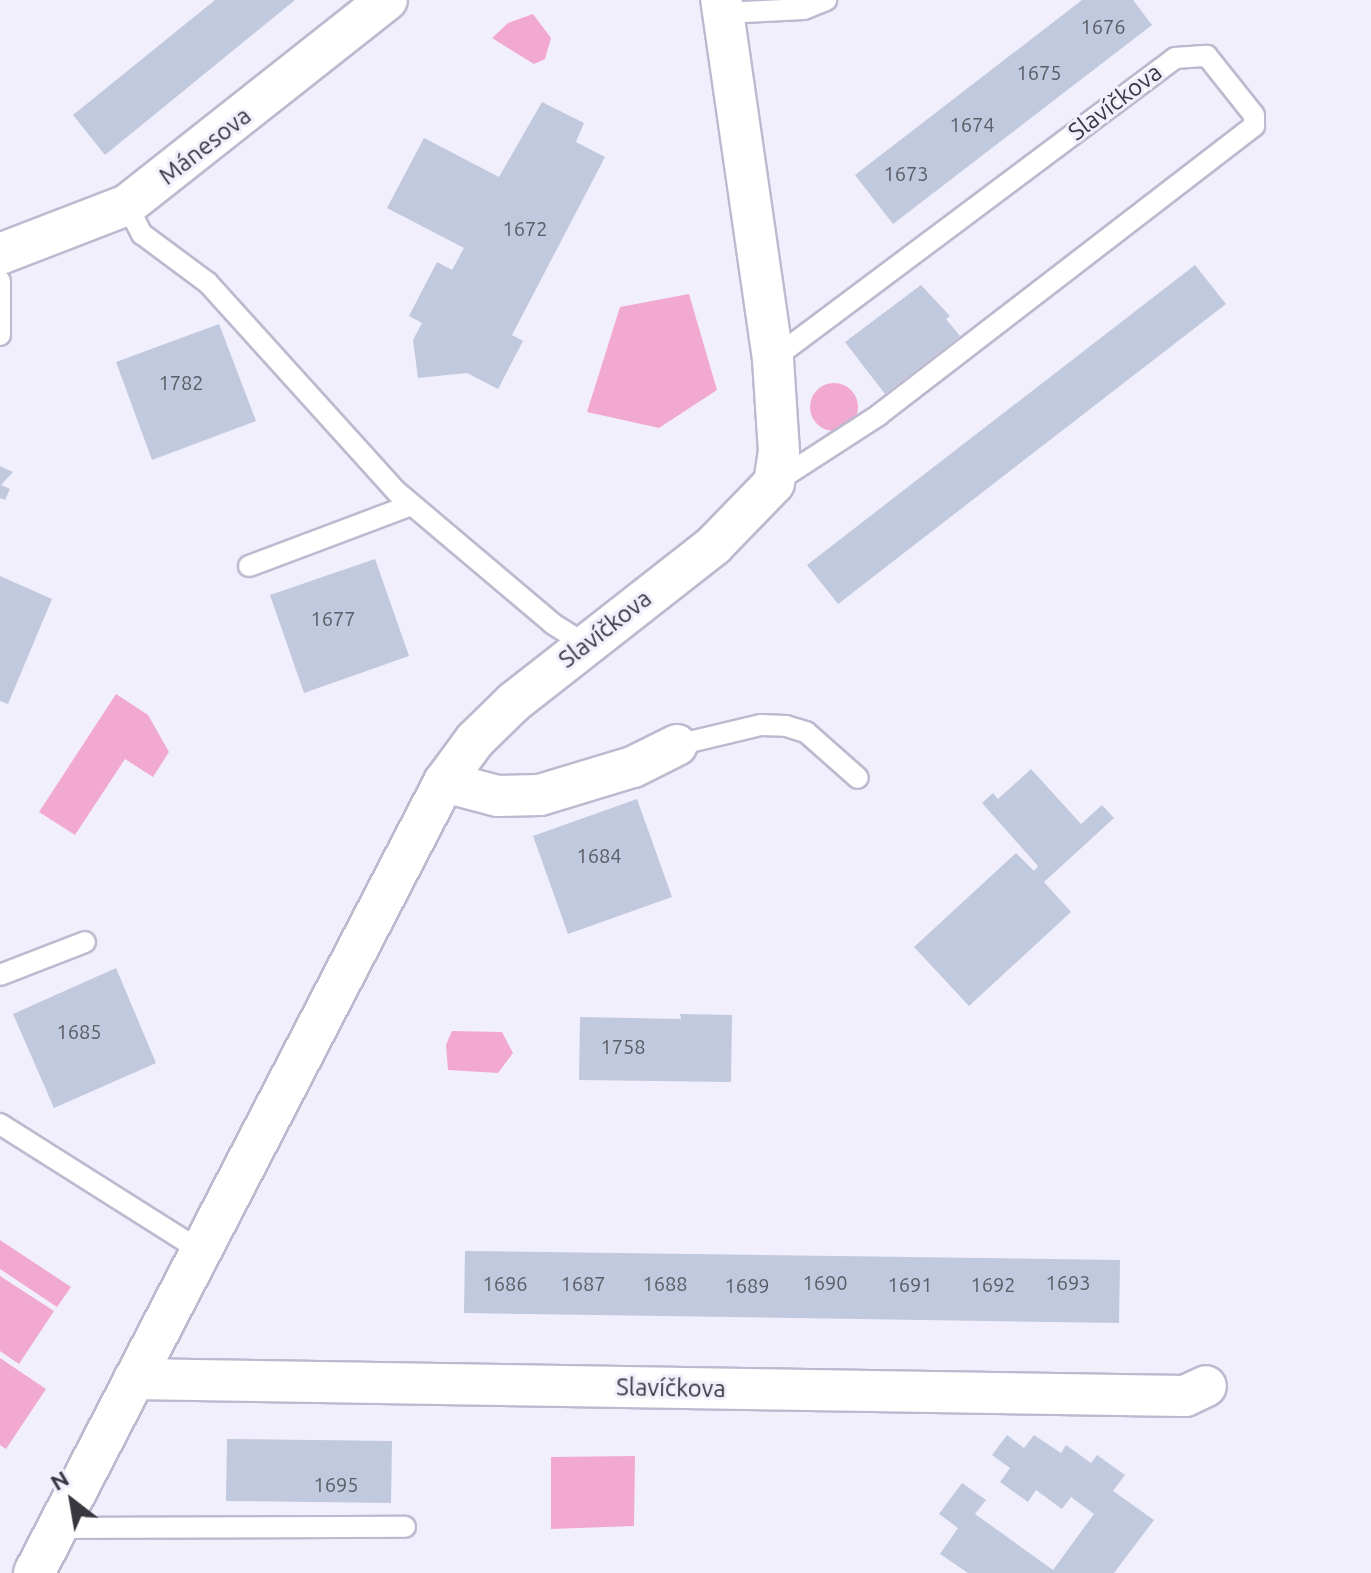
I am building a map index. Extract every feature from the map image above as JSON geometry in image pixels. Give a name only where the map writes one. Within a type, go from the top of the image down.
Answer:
[{"type":"street","name":"Mánesova","points":[[0,254],[127,205],[387,0]]},
{"type":"street","points":[[722,6],[773,359],[779,452],[774,483]]},
{"type":"street","name":"Slavíčkova","points":[[34,1573],[198,1249],[444,782],[475,740],[514,702],[714,545],[774,483]]},
{"type":"street","points":[[444,782],[498,796],[540,795],[633,767],[677,745]]},
{"type":"street","name":"Slavíčkova","points":[[134,1379],[1185,1396],[1206,1386]]},
{"type":"lane","points":[[722,6],[804,9],[826,0]]},
{"type":"lane","name":"Slavíčkova","points":[[773,359],[1175,58],[1207,56],[1254,115],[1254,126],[879,415],[803,468],[774,483]]},
{"type":"lane","points":[[127,205],[142,234],[208,283],[345,439],[411,505],[553,624],[585,644]]},
{"type":"lane","points":[[0,281],[0,335]]},
{"type":"lane","points":[[249,566],[411,505]]},
{"type":"lane","points":[[677,745],[761,725],[786,726],[806,732],[858,778]]},
{"type":"lane","points":[[0,975],[85,942]]},
{"type":"lane","points":[[0,1124],[198,1249]]},
{"type":"lane","points":[[59,1528],[405,1527]]},
{"type":"shaded area","points":[[533,14],[551,38],[545,59],[534,64],[492,38],[508,23]]},
{"type":"shaded area","points":[[689,294],[717,390],[659,428],[587,412],[620,307]]},
{"type":"shaded area","points":[[834,383],[843,384],[851,390],[857,398],[857,416],[851,424],[843,430],[834,431],[825,430],[817,424],[811,416],[810,407],[811,398],[817,390],[825,384]]},
{"type":"shaded area","points":[[116,694],[148,715],[169,752],[153,777],[125,759],[75,835],[39,812]]},
{"type":"shaded area","points":[[452,1031],[502,1032],[513,1053],[498,1073],[448,1070],[446,1045]]},
{"type":"shaded area","points":[[0,1240],[71,1287],[57,1307],[0,1269]]},
{"type":"shaded area","points":[[0,1276],[54,1311],[19,1364],[0,1351]]},
{"type":"shaded area","points":[[0,1358],[46,1389],[6,1449],[0,1445]]},
{"type":"shaded area","points":[[635,1456],[634,1526],[551,1529],[551,1457]]},
{"type":"building","points":[[215,0],[295,0],[105,155],[73,115]]},
{"type":"building","points":[[1082,0],[1133,0],[1152,25],[893,224],[855,175]]},
{"type":"building","points":[[542,102],[584,123],[576,142],[605,157],[512,335],[523,341],[498,389],[467,373],[418,378],[413,340],[422,323],[409,316],[437,262],[452,270],[464,248],[387,208],[424,138],[499,177]]},
{"type":"building","points":[[1195,265],[1226,304],[838,604],[807,565]]},
{"type":"building","points":[[921,285],[950,316],[946,319],[960,336],[885,394],[845,342]]},
{"type":"building","points":[[219,324],[256,421],[152,460],[116,362]]},
{"type":"building","points":[[0,466],[13,472],[1,485],[10,489],[5,500],[0,498]]},
{"type":"building","points":[[375,559],[409,656],[304,693],[270,595]]},
{"type":"building","points":[[0,576],[52,599],[8,704],[0,701]]},
{"type":"building","points":[[1031,769],[1081,824],[1102,805],[1114,818],[1044,882],[1071,912],[969,1006],[914,947],[1016,853],[1034,871],[1038,866],[982,803],[993,793],[998,799]]},
{"type":"building","points":[[637,799],[672,897],[568,934],[533,836]]},
{"type":"building","points":[[116,968],[156,1063],[54,1108],[13,1014]]},
{"type":"building","points":[[680,1014],[732,1015],[731,1082],[579,1080],[580,1017],[681,1019]]},
{"type":"building","points":[[465,1251],[1120,1260],[1119,1323],[464,1313]]},
{"type":"building","points":[[1007,1435],[1024,1448],[1034,1435],[1061,1453],[1066,1445],[1091,1463],[1097,1455],[1125,1475],[1113,1491],[1154,1520],[1114,1573],[968,1573],[940,1554],[958,1528],[939,1514],[962,1483],[986,1500],[975,1514],[1053,1570],[1094,1514],[1071,1497],[1062,1509],[1036,1490],[1028,1502],[1000,1482],[1010,1468],[992,1455]]},
{"type":"building","points":[[227,1439],[392,1441],[391,1503],[226,1501]]}]
